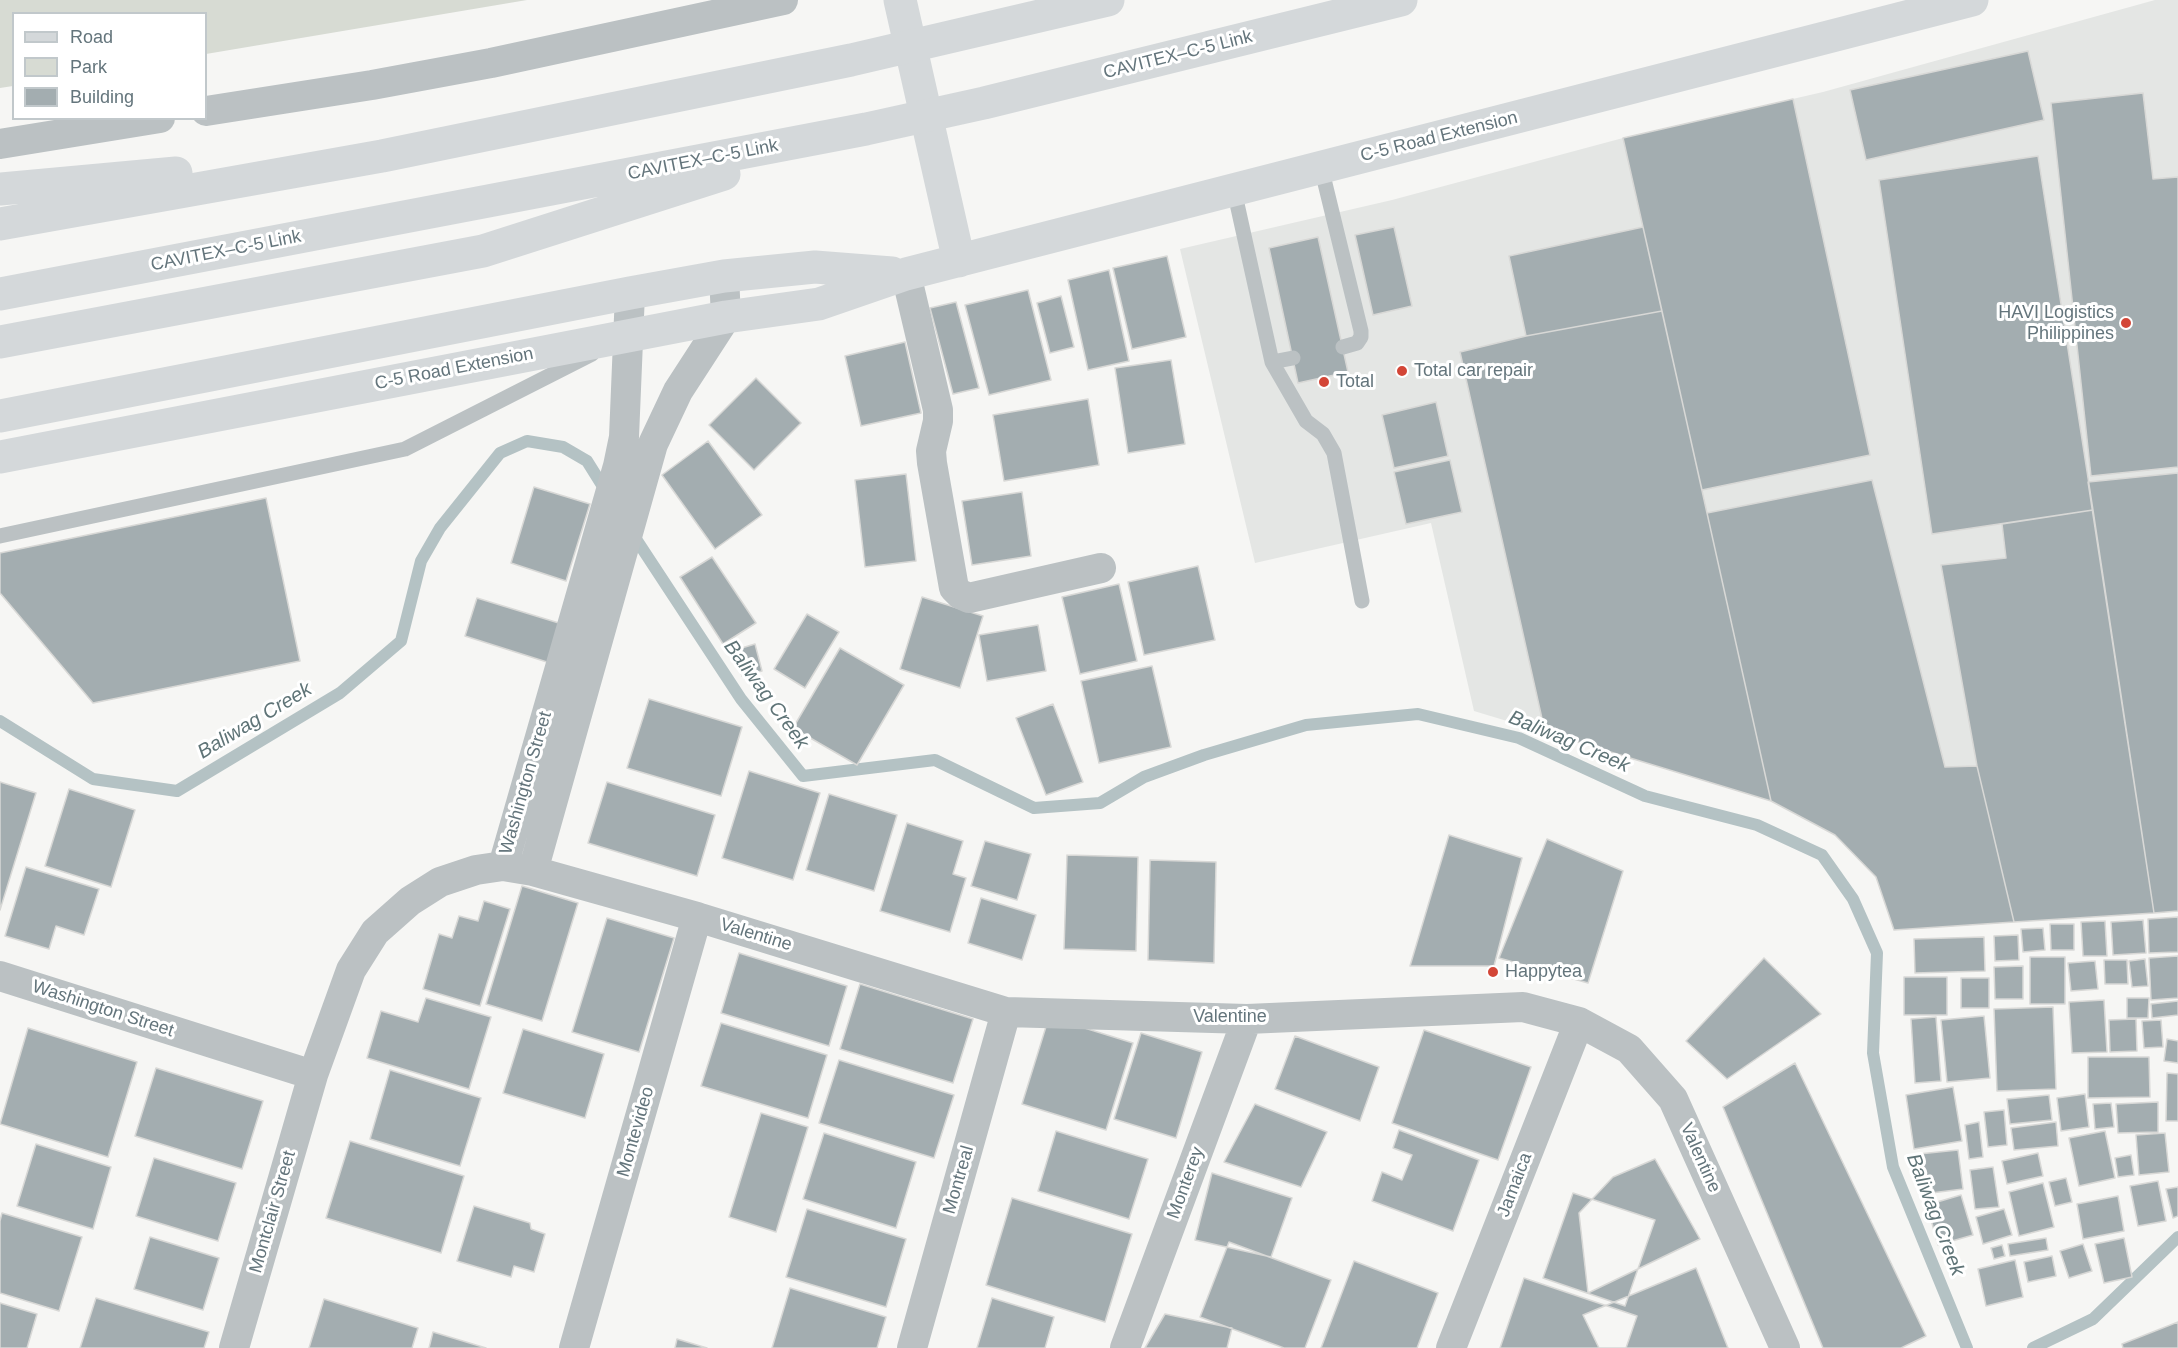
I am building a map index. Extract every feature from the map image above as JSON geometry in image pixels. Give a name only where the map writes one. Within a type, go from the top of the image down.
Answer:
[{"type":"main road","points":[[900,0],[959,261]]},
{"type":"main road","points":[[0,224],[382,156],[851,60],[1108,0]]},
{"type":"main road","name":"CAVITEX–C-5 Link","points":[[0,294],[866,129],[984,103],[1401,0]]},
{"type":"main road","name":"C-5 Road Extension","points":[[0,457],[726,317],[819,304],[906,274],[1972,0]]},
{"type":"main road","points":[[0,342],[483,251],[866,129]]},
{"type":"main road","points":[[0,189],[382,156]]},
{"type":"main road","name":"C-5 Road Extension","points":[[0,416],[724,276],[815,267],[906,274]]},
{"type":"street","points":[[207,111],[481,65],[783,0]]},
{"type":"street","points":[[0,144],[148,120]]},
{"type":"street","points":[[906,274],[938,410],[938,421],[931,451],[954,588],[969,598],[1101,568]]},
{"type":"street","points":[[724,276],[726,317]]},
{"type":"street","name":"Washington Street","points":[[630,293],[624,437],[631,469]]},
{"type":"street","name":"Washington Street","points":[[533,871],[608,552],[631,469],[653,444],[678,391],[726,317]]},
{"type":"street","name":"Washington Street","points":[[0,976],[313,1076],[351,970],[375,933],[410,901],[440,882],[476,870],[503,866],[608,552]]},
{"type":"street","name":"Valentine","points":[[503,866],[533,871],[697,917],[1006,1012],[1247,1019],[1523,1007],[1580,1022],[1629,1049],[1673,1099],[1785,1348]]},
{"type":"street","name":"Montevideo","points":[[574,1348],[697,917]]},
{"type":"street","name":"Montreal","points":[[912,1348],[1006,1012]]},
{"type":"street","name":"Monterey","points":[[1125,1348],[1247,1019]]},
{"type":"street","name":"Jamaica","points":[[1451,1348],[1580,1022]]},
{"type":"street","name":"Montclair Street","points":[[234,1348],[313,1076]]},
{"type":"lane","points":[[1321,167],[1361,331],[1357,343],[1342,347]]},
{"type":"lane","points":[[1234,190],[1272,362],[1306,421],[1323,434],[1334,453],[1362,601]]},
{"type":"lane","points":[[0,536],[405,449],[627,336]]},
{"type":"lane","points":[[1272,362],[1293,358]]},
{"type":"shaded area","points":[[2155,0],[2178,0],[2178,911],[1894,930],[1876,877],[1835,835],[1771,801],[1474,711],[1431,523],[1255,563],[1180,249],[1392,200],[1623,138],[1823,92]]},
{"type":"green space","points":[[0,0],[527,0],[207,54],[207,12],[12,12],[12,86],[0,88]]},
{"type":"building","points":[[2028,51],[2044,120],[1866,160],[1850,90]]},
{"type":"building","name":"HAVI Logistics Philippines","points":[[2143,93],[2153,179],[2178,177],[2178,467],[2091,476],[2051,103]]},
{"type":"building","points":[[1793,99],[1870,455],[1702,490],[1623,138]]},
{"type":"building","points":[[2038,156],[2093,510],[1932,534],[1879,180]]},
{"type":"building","points":[[1394,227],[1412,306],[1373,315],[1355,235]]},
{"type":"building","points":[[1643,227],[1662,311],[1526,336],[1509,256]]},
{"type":"building","points":[[1318,237],[1348,372],[1298,383],[1269,248]]},
{"type":"building","points":[[1167,256],[1186,337],[1132,349],[1113,268]]},
{"type":"building","points":[[1109,270],[1129,361],[1088,370],[1068,280]]},
{"type":"building","points":[[1028,290],[1051,380],[989,395],[965,305]]},
{"type":"building","points":[[1061,296],[1074,347],[1050,353],[1037,303]]},
{"type":"building","points":[[956,302],[979,388],[953,394],[930,308]]},
{"type":"building","points":[[1662,311],[1771,801],[1545,732],[1460,352],[1526,336]]},
{"type":"building","points":[[905,342],[921,413],[861,426],[845,356]]},
{"type":"building","points":[[1171,360],[1185,444],[1128,453],[1115,368]]},
{"type":"building","points":[[756,378],[801,423],[754,470],[709,425]]},
{"type":"building","points":[[1088,399],[1099,465],[1004,481],[993,415]]},
{"type":"building","points":[[1436,402],[1448,456],[1394,468],[1382,415]]},
{"type":"building","points":[[708,441],[762,515],[715,549],[662,475]]},
{"type":"building","points":[[1450,460],[1462,512],[1406,524],[1394,472]]},
{"type":"building","points":[[2178,473],[2178,911],[2154,913],[2088,482]]},
{"type":"building","points":[[906,474],[916,561],[865,567],[855,480]]},
{"type":"building","points":[[1872,480],[1945,767],[1977,766],[2014,922],[1894,930],[1876,877],[1835,835],[1771,801],[1707,513]]},
{"type":"building","points":[[534,487],[590,504],[566,581],[511,563]]},
{"type":"building","points":[[1022,492],[1031,556],[972,565],[962,501]]},
{"type":"building","points":[[266,498],[300,661],[93,703],[0,593],[0,553]]},
{"type":"building","points":[[2093,510],[2154,913],[2014,922],[1977,766],[1941,565],[2006,558],[2002,524]]},
{"type":"building","points":[[712,557],[756,623],[723,644],[680,577]]},
{"type":"building","points":[[1198,566],[1215,640],[1144,655],[1128,582]]},
{"type":"building","points":[[1119,584],[1137,661],[1080,674],[1062,597]]},
{"type":"building","points":[[922,597],[983,616],[960,688],[900,669]]},
{"type":"building","points":[[477,598],[562,624],[550,663],[465,636]]},
{"type":"building","points":[[807,614],[839,632],[805,688],[774,669]]},
{"type":"building","points":[[1038,625],[1046,671],[987,681],[979,635]]},
{"type":"building","points":[[755,644],[762,671],[742,676],[735,650]]},
{"type":"building","points":[[840,648],[904,685],[857,765],[793,728]]},
{"type":"building","points":[[1152,666],[1171,747],[1099,763],[1081,681]]},
{"type":"building","points":[[649,699],[742,727],[721,796],[627,768]]},
{"type":"building","points":[[1053,704],[1083,782],[1046,795],[1016,718]]},
{"type":"building","points":[[749,771],[820,793],[793,880],[722,858]]},
{"type":"building","points":[[0,782],[36,793],[0,910]]},
{"type":"building","points":[[607,782],[715,815],[697,876],[588,843]]},
{"type":"building","points":[[69,789],[135,810],[111,887],[45,866]]},
{"type":"building","points":[[829,794],[897,815],[874,891],[806,870]]},
{"type":"building","points":[[907,823],[963,841],[953,874],[966,878],[950,932],[880,911]]},
{"type":"building","points":[[1449,835],[1522,858],[1494,966],[1410,966]]},
{"type":"building","points":[[1547,839],[1623,871],[1588,983],[1499,958]]},
{"type":"building","points":[[985,841],[1031,854],[1017,900],[971,886]]},
{"type":"building","points":[[1067,855],[1138,857],[1136,951],[1064,949]]},
{"type":"building","points":[[1150,860],[1216,862],[1214,963],[1148,960]]},
{"type":"building","points":[[26,867],[99,889],[84,935],[56,926],[49,949],[5,936]]},
{"type":"building","points":[[522,886],[578,903],[542,1021],[486,1004]]},
{"type":"building","points":[[981,898],[1036,915],[1022,960],[968,943]]},
{"type":"building","points":[[484,901],[510,909],[480,1006],[423,989],[439,934],[452,938],[459,916],[478,921]]},
{"type":"building","points":[[2178,917],[2178,952],[2149,953],[2148,919]]},
{"type":"building","points":[[607,918],[674,938],[639,1052],[572,1032]]},
{"type":"building","points":[[2143,920],[2146,953],[2113,955],[2111,922]]},
{"type":"building","points":[[2105,921],[2107,956],[2083,956],[2081,922]]},
{"type":"building","points":[[2050,924],[2074,924],[2074,950],[2051,950]]},
{"type":"building","points":[[2043,928],[2045,950],[2023,952],[2021,929]]},
{"type":"building","points":[[2018,935],[2019,960],[1995,961],[1994,936]]},
{"type":"building","points":[[1984,937],[1985,971],[1915,973],[1914,939]]},
{"type":"building","points":[[739,953],[847,986],[829,1046],[721,1013]]},
{"type":"building","points":[[2178,956],[2178,998],[2151,1000],[2149,958]]},
{"type":"building","points":[[2030,957],[2065,957],[2065,1004],[2030,1004]]},
{"type":"building","points":[[1764,958],[1821,1014],[1727,1079],[1686,1041]]},
{"type":"building","points":[[2145,959],[2148,986],[2132,987],[2129,961]]},
{"type":"building","points":[[2104,960],[2127,960],[2128,984],[2105,984]]},
{"type":"building","points":[[2095,961],[2098,989],[2071,991],[2068,963]]},
{"type":"building","points":[[2023,966],[2023,999],[1995,999],[1994,967]]},
{"type":"building","points":[[1904,977],[1947,977],[1947,1015],[1904,1015]]},
{"type":"building","points":[[1961,978],[1989,978],[1989,1008],[1961,1008]]},
{"type":"building","points":[[860,984],[973,1019],[953,1083],[840,1049]]},
{"type":"building","points":[[426,998],[491,1017],[469,1089],[367,1058],[381,1011],[418,1022]]},
{"type":"building","points":[[2127,998],[2149,998],[2148,1018],[2127,1018]]},
{"type":"building","points":[[2104,1000],[2107,1052],[2072,1053],[2069,1002]]},
{"type":"building","points":[[2178,1001],[2178,1015],[2152,1018],[2151,1004]]},
{"type":"building","points":[[2053,1007],[2056,1089],[1997,1091],[1994,1009]]},
{"type":"building","points":[[1984,1016],[1990,1078],[1947,1082],[1941,1020]]},
{"type":"building","points":[[1049,1017],[1133,1043],[1106,1130],[1022,1104]]},
{"type":"building","points":[[1936,1017],[1941,1081],[1915,1083],[1911,1019]]},
{"type":"building","points":[[2136,1019],[2137,1051],[2110,1052],[2109,1020]]},
{"type":"building","points":[[2161,1020],[2163,1047],[2144,1048],[2142,1021]]},
{"type":"building","points":[[721,1023],[827,1055],[808,1118],[701,1086]]},
{"type":"building","points":[[28,1028],[137,1062],[108,1157],[0,1124]]},
{"type":"building","points":[[523,1029],[604,1054],[585,1118],[503,1093]]},
{"type":"building","points":[[1424,1030],[1531,1067],[1498,1160],[1392,1123]]},
{"type":"building","points":[[1141,1033],[1202,1052],[1176,1138],[1114,1119]]},
{"type":"building","points":[[1295,1036],[1379,1067],[1360,1121],[1275,1089]]},
{"type":"building","points":[[2167,1039],[2178,1041],[2178,1063],[2164,1061]]},
{"type":"building","points":[[2088,1057],[2149,1057],[2150,1097],[2088,1098]]},
{"type":"building","points":[[839,1060],[954,1095],[934,1158],[819,1123]]},
{"type":"building","points":[[1795,1063],[1926,1336],[1901,1348],[1823,1348],[1723,1107]]},
{"type":"building","points":[[156,1068],[263,1101],[242,1169],[135,1136]]},
{"type":"building","points":[[390,1070],[481,1098],[460,1166],[370,1139]]},
{"type":"building","points":[[2167,1073],[2178,1074],[2178,1121],[2166,1121]]},
{"type":"building","points":[[1953,1087],[1962,1141],[1914,1149],[1906,1095]]},
{"type":"building","points":[[2085,1094],[2089,1127],[2061,1131],[2057,1098]]},
{"type":"building","points":[[2049,1095],[2052,1120],[2010,1124],[2007,1099]]},
{"type":"building","points":[[2158,1102],[2158,1132],[2118,1133],[2116,1104]]},
{"type":"building","points":[[2111,1103],[2114,1127],[2095,1129],[2093,1104]]},
{"type":"building","points":[[1255,1104],[1327,1132],[1301,1187],[1224,1162]]},
{"type":"building","points":[[2004,1110],[2007,1145],[1988,1147],[1984,1112]]},
{"type":"building","points":[[761,1113],[808,1127],[776,1232],[729,1217]]},
{"type":"building","points":[[1979,1122],[1983,1157],[1969,1159],[1965,1125]]},
{"type":"building","points":[[2056,1122],[2058,1146],[2014,1150],[2011,1128]]},
{"type":"building","points":[[1399,1130],[1479,1160],[1453,1231],[1372,1201],[1382,1172],[1402,1180],[1412,1155],[1393,1148]]},
{"type":"building","points":[[1056,1131],[1148,1159],[1129,1219],[1038,1191]]},
{"type":"building","points":[[2105,1131],[2115,1178],[2079,1186],[2069,1138]]},
{"type":"building","points":[[824,1133],[916,1162],[896,1228],[803,1199]]},
{"type":"building","points":[[2165,1133],[2169,1172],[2139,1175],[2136,1135]]},
{"type":"building","points":[[350,1141],[464,1176],[441,1253],[326,1218]]},
{"type":"building","points":[[36,1144],[111,1167],[93,1229],[17,1206]]},
{"type":"building","points":[[1958,1150],[1963,1189],[1923,1194],[1919,1154]]},
{"type":"building","points":[[2038,1153],[2043,1176],[2007,1184],[2002,1161]]},
{"type":"building","points":[[2131,1155],[2134,1175],[2118,1177],[2115,1158]]},
{"type":"building","points":[[154,1158],[236,1183],[218,1241],[136,1216]]},
{"type":"building","points":[[1655,1159],[1700,1239],[1588,1293],[1579,1213],[1613,1177]]},
{"type":"building","points":[[1993,1167],[1999,1207],[1975,1209],[1970,1170]]},
{"type":"building","points":[[1212,1173],[1292,1198],[1271,1257],[1195,1240]]},
{"type":"building","points":[[2066,1178],[2072,1202],[2055,1206],[2049,1182]]},
{"type":"building","points":[[2158,1181],[2166,1221],[2138,1226],[2130,1186]]},
{"type":"building","points":[[2043,1183],[2054,1227],[2019,1236],[2009,1192]]},
{"type":"building","points":[[2178,1187],[2178,1216],[2173,1218],[2166,1189]]},
{"type":"building","points":[[1573,1193],[1655,1220],[1625,1306],[1543,1278]]},
{"type":"building","points":[[1961,1195],[1973,1235],[1938,1245],[1927,1205]]},
{"type":"building","points":[[2118,1196],[2124,1231],[2083,1239],[2077,1204]]},
{"type":"building","points":[[1012,1198],[1132,1234],[1105,1322],[986,1285]]},
{"type":"building","points":[[474,1206],[530,1223],[531,1229],[545,1234],[534,1272],[514,1266],[511,1277],[457,1261]]},
{"type":"building","points":[[807,1209],[906,1239],[886,1307],[786,1277]]},
{"type":"building","points":[[2004,1209],[2012,1235],[1983,1244],[1976,1217]]},
{"type":"building","points":[[2,1213],[82,1237],[59,1311],[0,1293]]},
{"type":"building","points":[[150,1237],[219,1258],[203,1310],[134,1289]]},
{"type":"building","points":[[2046,1238],[2048,1250],[2010,1256],[2008,1244]]},
{"type":"building","points":[[2124,1238],[2132,1277],[2104,1283],[2095,1244]]},
{"type":"building","points":[[1229,1242],[1331,1280],[1305,1348],[1284,1348],[1200,1317]]},
{"type":"building","points":[[2083,1244],[2092,1271],[2069,1278],[2060,1251]]},
{"type":"building","points":[[2002,1245],[2005,1256],[1994,1259],[1991,1248]]},
{"type":"building","points":[[2052,1256],[2056,1276],[2028,1282],[2024,1262]]},
{"type":"building","points":[[2015,1260],[2023,1297],[1986,1306],[1978,1269]]},
{"type":"building","points":[[1354,1261],[1438,1293],[1417,1348],[1321,1348]]},
{"type":"building","points":[[1696,1268],[1728,1348],[1599,1348],[1583,1315]]},
{"type":"building","points":[[1524,1278],[1637,1316],[1626,1348],[1500,1348]]},
{"type":"building","points":[[790,1288],[886,1317],[877,1348],[772,1348]]},
{"type":"building","points":[[96,1298],[209,1332],[204,1348],[80,1348]]},
{"type":"building","points":[[992,1298],[1054,1317],[1045,1348],[977,1348]]},
{"type":"building","points":[[324,1299],[418,1328],[412,1348],[309,1348]]},
{"type":"building","points":[[0,1303],[37,1314],[27,1348],[0,1348]]},
{"type":"building","points":[[1165,1314],[1232,1328],[1227,1348],[1145,1348]]},
{"type":"building","points":[[2178,1322],[2178,1348],[2123,1348],[2122,1344]]},
{"type":"building","points":[[433,1332],[486,1348],[429,1348]]},
{"type":"building","points":[[677,1339],[707,1348],[675,1348]]},
{"type":"waterway","name":"Baliwag Creek","points":[[0,721],[93,779],[177,791],[340,693],[401,641],[421,561],[440,528],[500,453],[527,441],[563,447],[587,461],[607,493]]},
{"type":"waterway","name":"Baliwag Creek","points":[[632,533],[741,699],[803,776],[935,760],[1034,808],[1100,803],[1144,777],[1204,755],[1306,725],[1418,714],[1519,738],[1645,796],[1757,825],[1822,855],[1853,899],[1877,953],[1873,1053],[1893,1167],[1967,1348]]},
{"type":"waterway","name":"Baliwag Creek","points":[[2033,1348],[2093,1319],[2178,1237]]},
{"type":"place","name":"HAVI Logistics Philippines","points":[[2126,323]]},
{"type":"place","name":"Total car repair","points":[[1402,371]]},
{"type":"place","name":"Total","points":[[1324,382]]},
{"type":"place","name":"Happytea","points":[[1493,972]]}]
